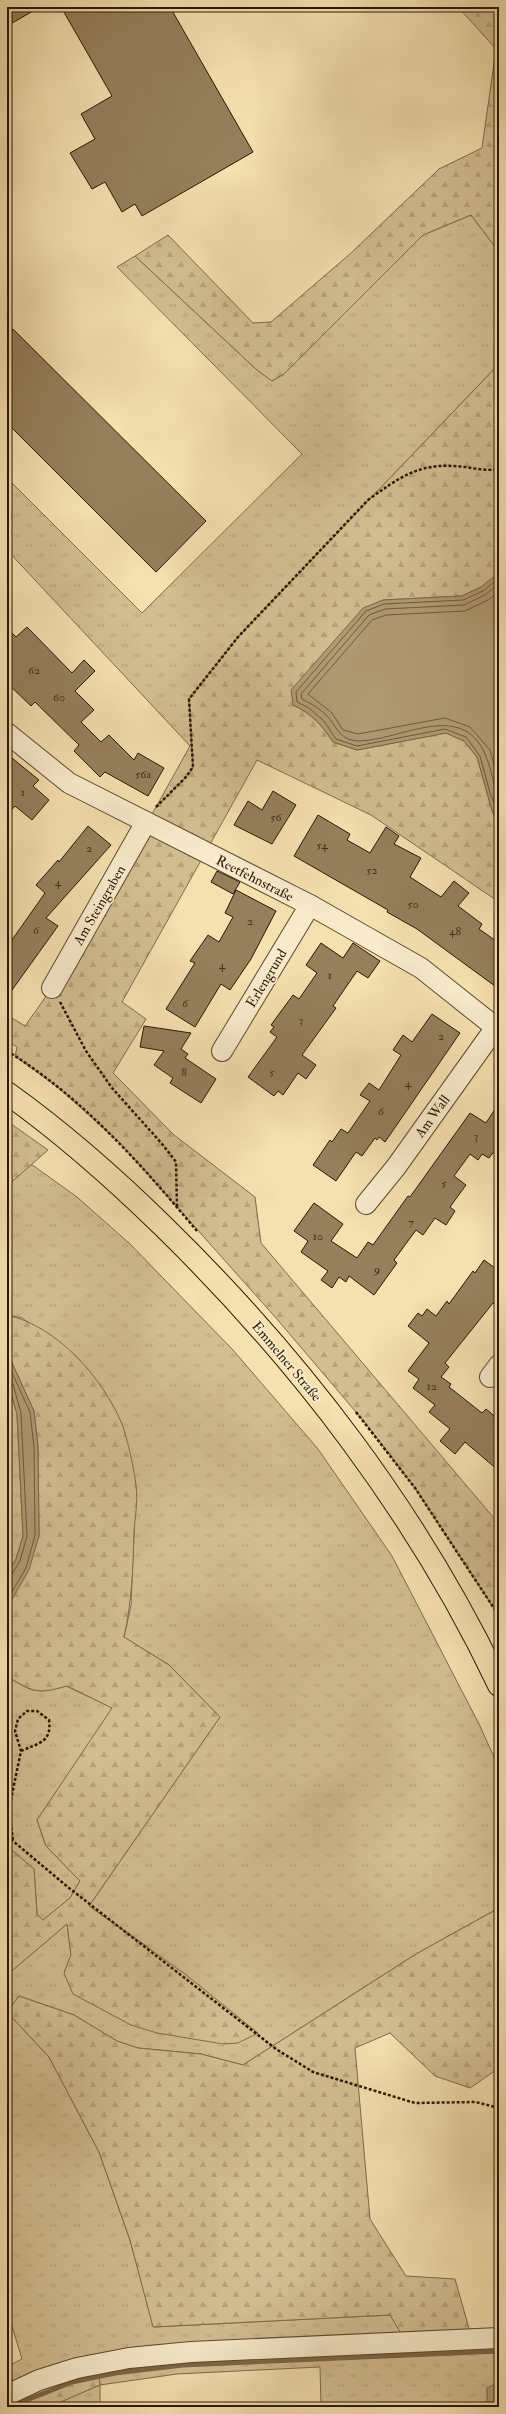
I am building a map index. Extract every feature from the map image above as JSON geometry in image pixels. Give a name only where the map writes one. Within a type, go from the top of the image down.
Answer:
[{"type":"main road","name":"Emmelner Straße","points":[[7,1093],[121,1185],[215,1276],[296,1371],[362,1457],[412,1529],[449,1588],[499,1685]]},
{"type":"street","name":"Reetfehnstraße","points":[[7,733],[69,783],[310,905],[421,968],[497,1029]]},
{"type":"street","name":"Am Steingraben","points":[[52,988],[146,822]]},
{"type":"street","name":"Erlengrund","points":[[222,1051],[310,905]]},
{"type":"street","name":"Am Wall","points":[[366,1204],[396,1167],[497,1029]]},
{"type":"street","points":[[7,2396],[39,2380],[76,2368],[129,2358],[191,2352],[499,2338]]},
{"type":"path","points":[[146,822],[156,807],[193,768],[189,699],[238,637],[368,500],[392,483],[422,467],[452,466],[499,469]]},
{"type":"path","points":[[52,988],[86,1050],[112,1088],[163,1145],[176,1162],[177,1207]]},
{"type":"path","points":[[13,1840],[9,1809],[21,1751],[15,1731],[18,1719],[27,1710],[37,1711],[49,1720],[50,1731],[45,1740],[21,1751]]},
{"type":"path","points":[[7,1836],[69,1888],[276,2049],[313,2072],[415,2103],[476,2102],[499,2108]]},
{"type":"green space","points":[[458,7],[499,7],[499,252],[471,215],[423,235],[284,374],[272,381],[257,370],[135,256],[168,235],[253,323],[271,322],[351,253],[439,169],[482,148],[496,49]]},
{"type":"green space","points":[[471,215],[499,252],[499,364],[238,637],[189,699],[193,767],[186,777],[156,807],[190,746],[7,550],[7,478],[142,613],[302,454],[117,267],[135,256],[257,370],[272,381],[284,374],[423,235]]},
{"type":"green space","points":[[499,364],[499,573],[481,587],[462,596],[383,600],[293,705],[306,712],[316,720],[333,742],[357,750],[446,733],[464,741],[477,757],[493,814],[499,821],[499,902],[371,815],[257,760],[122,1002],[146,1019],[113,1073],[174,1135],[255,1197],[261,1243],[499,1524],[499,1616],[415,1488],[367,1425],[276,1318],[121,1144],[60,1089],[15,1056],[17,1047],[7,1041],[7,1015],[25,1026],[52,988],[156,807],[193,768],[189,699],[238,637]]},
{"type":"green space","points":[[7,1121],[48,1150],[7,1186]]},
{"type":"green space","points":[[31,1164],[77,1197],[130,1244],[233,1350],[318,1449],[392,1556],[479,1724],[499,1768],[499,1908],[416,1954],[243,2065],[201,2054],[138,2048],[117,2041],[74,2015],[19,1996],[7,2012],[7,1975],[67,1924],[71,1955],[64,1973],[157,2033],[189,2037],[148,1947],[89,1906],[220,1717],[169,1665],[124,1637],[131,1605],[136,1486],[122,1424],[101,1387],[76,1356],[22,1318],[7,1315],[7,1186]]},
{"type":"green space","points":[[7,1315],[26,1321],[43,1330],[60,1342],[76,1356],[90,1372],[114,1407],[126,1437],[137,1492],[132,1584],[124,1637],[169,1665],[220,1717],[89,1906],[185,1974],[258,2033],[238,2043],[223,2044],[157,2033],[131,2025],[73,1994],[64,1973],[71,1955],[67,1924],[7,1975],[7,1846],[34,1869],[37,1914],[43,1920],[70,1898],[80,1881],[46,1846],[37,1820],[112,1708],[67,1686],[42,1691],[31,1689],[8,1677],[7,1679],[7,1608],[39,1536],[38,1447],[34,1411],[7,1352]]},
{"type":"green space","points":[[7,1380],[17,1414],[23,1536],[16,1559],[7,1574]]},
{"type":"green space","points":[[8,1677],[30,1689],[42,1691],[66,1686],[113,1708],[37,1820],[46,1846],[80,1881],[70,1898],[43,1920],[37,1914],[34,1869],[7,1846]]},
{"type":"green space","points":[[499,1908],[499,2068],[470,2088],[435,2076],[390,2033],[355,2048],[370,2219],[406,2276],[455,2279],[472,2339],[406,2342],[390,2315],[153,2327],[130,2240],[99,2152],[49,2057],[7,2012],[19,1996],[74,2015],[117,2041],[138,2048],[201,2054],[243,2065],[416,1954]]},
{"type":"green space","points":[[7,2012],[49,2057],[99,2152],[130,2240],[154,2327],[390,2315],[499,2338],[499,2407],[321,2407],[320,2367],[177,2374],[100,2385],[100,2407],[49,2407],[99,2385],[99,2364],[16,2391],[8,2366],[22,2359],[7,2310]]},
{"type":"green space","points":[[99,2376],[100,2385],[49,2407],[9,2407],[72,2382]]},
{"type":"water","points":[[499,573],[499,821],[493,814],[477,757],[464,741],[446,733],[357,750],[333,742],[316,720],[306,712],[293,705],[291,690],[363,608],[383,600],[462,596],[481,587]]},
{"type":"water","points":[[7,1352],[34,1411],[38,1447],[39,1536],[29,1570],[7,1608],[7,1574],[16,1559],[23,1536],[17,1414],[7,1380]]},
{"type":"water","points":[[499,2382],[499,2407],[483,2407],[487,2401],[487,2388]]},
{"type":"building","points":[[7,7],[40,7],[7,26]]},
{"type":"building","points":[[61,7],[170,7],[253,152],[142,216],[135,204],[122,212],[105,182],[92,189],[70,153],[95,139],[81,114],[112,96]]},
{"type":"building","points":[[13,329],[206,521],[156,572],[7,423],[7,335]]},
{"type":"building","points":[[27,627],[72,673],[84,660],[95,671],[75,691],[94,710],[81,722],[101,742],[109,735],[134,760],[138,753],[164,768],[148,796],[105,772],[100,777],[74,751],[79,745],[35,702],[31,706],[7,683],[7,628],[16,637]]},
{"type":"building","points":[[7,754],[39,780],[33,786],[49,800],[32,820],[15,806],[7,815]]},
{"type":"building","points":[[273,791],[296,805],[272,844],[234,825],[248,801],[262,810]]},
{"type":"building","points":[[318,815],[350,834],[347,840],[370,853],[386,827],[399,836],[394,844],[421,858],[410,877],[441,897],[454,881],[469,893],[458,906],[482,924],[479,929],[499,943],[499,989],[417,929],[387,912],[388,910],[294,856]]},
{"type":"building","points":[[88,826],[111,845],[46,918],[58,926],[7,997],[7,947],[45,893],[36,885],[58,860],[59,862]]},
{"type":"building","points":[[217,871],[240,882],[233,894],[211,882]]},
{"type":"building","points":[[236,890],[276,911],[251,959],[230,990],[221,984],[195,1027],[166,1009],[195,963],[190,961],[208,935],[219,942],[233,917],[225,913]]},
{"type":"building","points":[[321,943],[343,958],[353,943],[380,961],[368,978],[357,971],[333,1006],[336,1008],[302,1055],[316,1065],[306,1079],[298,1073],[283,1095],[278,1091],[274,1096],[248,1077],[277,1037],[270,1032],[274,1027],[271,1025],[293,995],[299,999],[317,973],[306,965]]},
{"type":"building","points":[[432,1014],[460,1033],[385,1142],[379,1137],[377,1140],[375,1138],[362,1156],[356,1152],[336,1181],[313,1165],[330,1140],[332,1142],[341,1129],[348,1133],[370,1101],[360,1095],[369,1083],[379,1090],[401,1055],[393,1050],[403,1035],[412,1042]]},
{"type":"building","points":[[144,1026],[191,1033],[181,1049],[188,1054],[185,1058],[216,1079],[201,1103],[170,1083],[173,1078],[154,1065],[164,1051],[140,1047]]},
{"type":"building","points":[[499,1103],[499,1145],[489,1158],[482,1154],[478,1160],[470,1154],[454,1176],[466,1185],[450,1207],[455,1211],[446,1225],[435,1218],[423,1235],[416,1230],[394,1260],[397,1263],[374,1295],[349,1276],[346,1282],[339,1277],[332,1288],[321,1280],[328,1271],[301,1252],[308,1241],[294,1231],[314,1203],[343,1224],[331,1241],[357,1258],[368,1242],[373,1245],[408,1196],[410,1197],[470,1113],[486,1123]]},
{"type":"building","points":[[484,1260],[499,1271],[499,1307],[493,1303],[445,1363],[449,1367],[441,1377],[451,1384],[449,1387],[482,1413],[486,1409],[499,1420],[499,1471],[465,1442],[455,1454],[440,1441],[450,1429],[429,1412],[435,1405],[413,1388],[419,1379],[408,1371],[429,1343],[408,1326],[418,1313],[422,1316],[427,1309],[436,1316],[447,1301],[449,1304],[473,1271],[475,1273]]},
{"type":"waterway","points":[[9,2407],[72,2382],[115,2373],[183,2365],[499,2351]]}]
